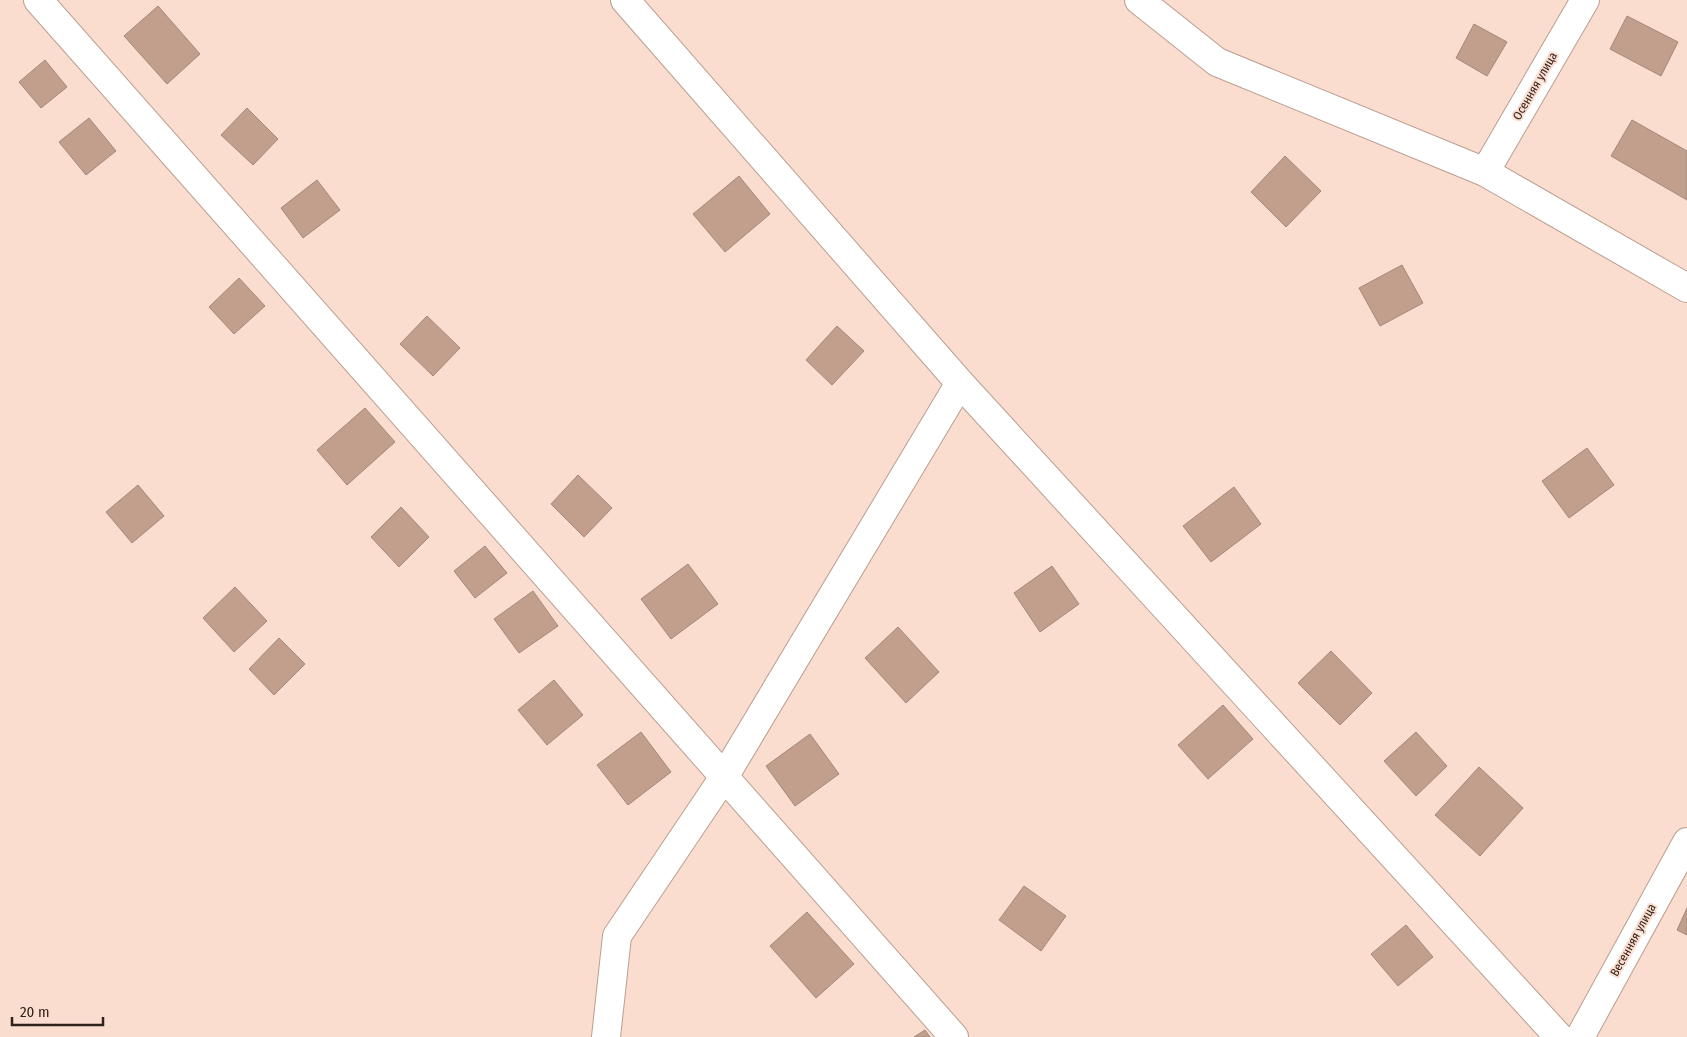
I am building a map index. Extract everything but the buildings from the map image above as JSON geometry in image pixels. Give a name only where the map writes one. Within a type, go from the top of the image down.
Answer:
[{"type":"street","points":[[38,0],[954,1037]]},
{"type":"street","points":[[625,0],[960,382],[1559,1037]]},
{"type":"street","points":[[1139,0],[1217,62],[1485,172],[1687,288]]},
{"type":"street","name":"Осенняя улица","points":[[1485,172],[1585,0]]},
{"type":"street","points":[[606,1037],[617,936],[724,777],[960,382]]},
{"type":"street","name":"Весенняя улица","points":[[1580,1037],[1687,842]]}]
